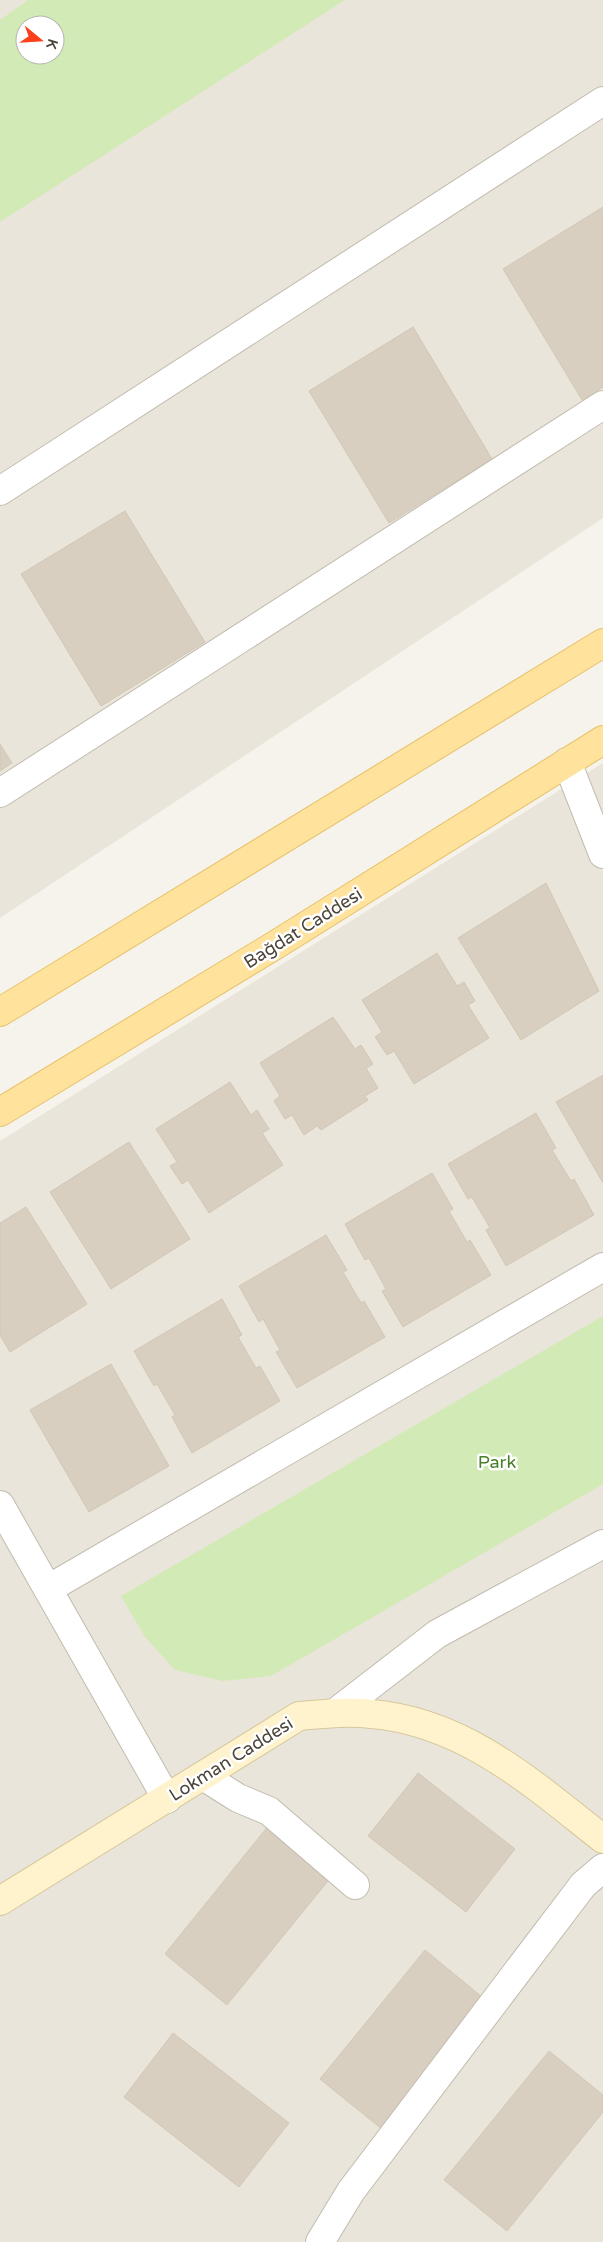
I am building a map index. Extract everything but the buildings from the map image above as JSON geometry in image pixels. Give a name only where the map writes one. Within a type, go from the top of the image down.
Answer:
[{"type":"main road","points":[[0,1012],[603,643]]},
{"type":"main road","name":"Bağdat Caddesi","points":[[0,1112],[277,944],[603,740]]},
{"type":"street","points":[[0,492],[603,101]]},
{"type":"street","points":[[0,793],[603,406]]},
{"type":"street","points":[[567,762],[603,854]]},
{"type":"street","points":[[48,1589],[603,1267]]},
{"type":"street","points":[[0,1505],[167,1799]]},
{"type":"street","points":[[336,1712],[438,1634],[603,1544]]},
{"type":"street","name":"Lokman Caddesi","points":[[0,1901],[299,1716],[336,1712],[372,1714],[409,1720],[444,1731],[479,1747],[512,1768],[603,1839]]},
{"type":"street","points":[[204,1776],[238,1798],[269,1811],[355,1885]]},
{"type":"street","points":[[320,2242],[351,2190],[406,2117],[583,1885],[603,1868]]},
{"type":"shaded area","points":[[0,0],[603,0],[603,518],[0,918]]},
{"type":"shaded area","points":[[603,763],[603,2242],[0,2242],[0,1141]]},
{"type":"green space","points":[[28,0],[345,0],[0,222],[0,20]]},
{"type":"green space","name":"Park","points":[[603,1316],[603,1484],[271,1676],[223,1681],[175,1670],[145,1637],[121,1596]]}]
